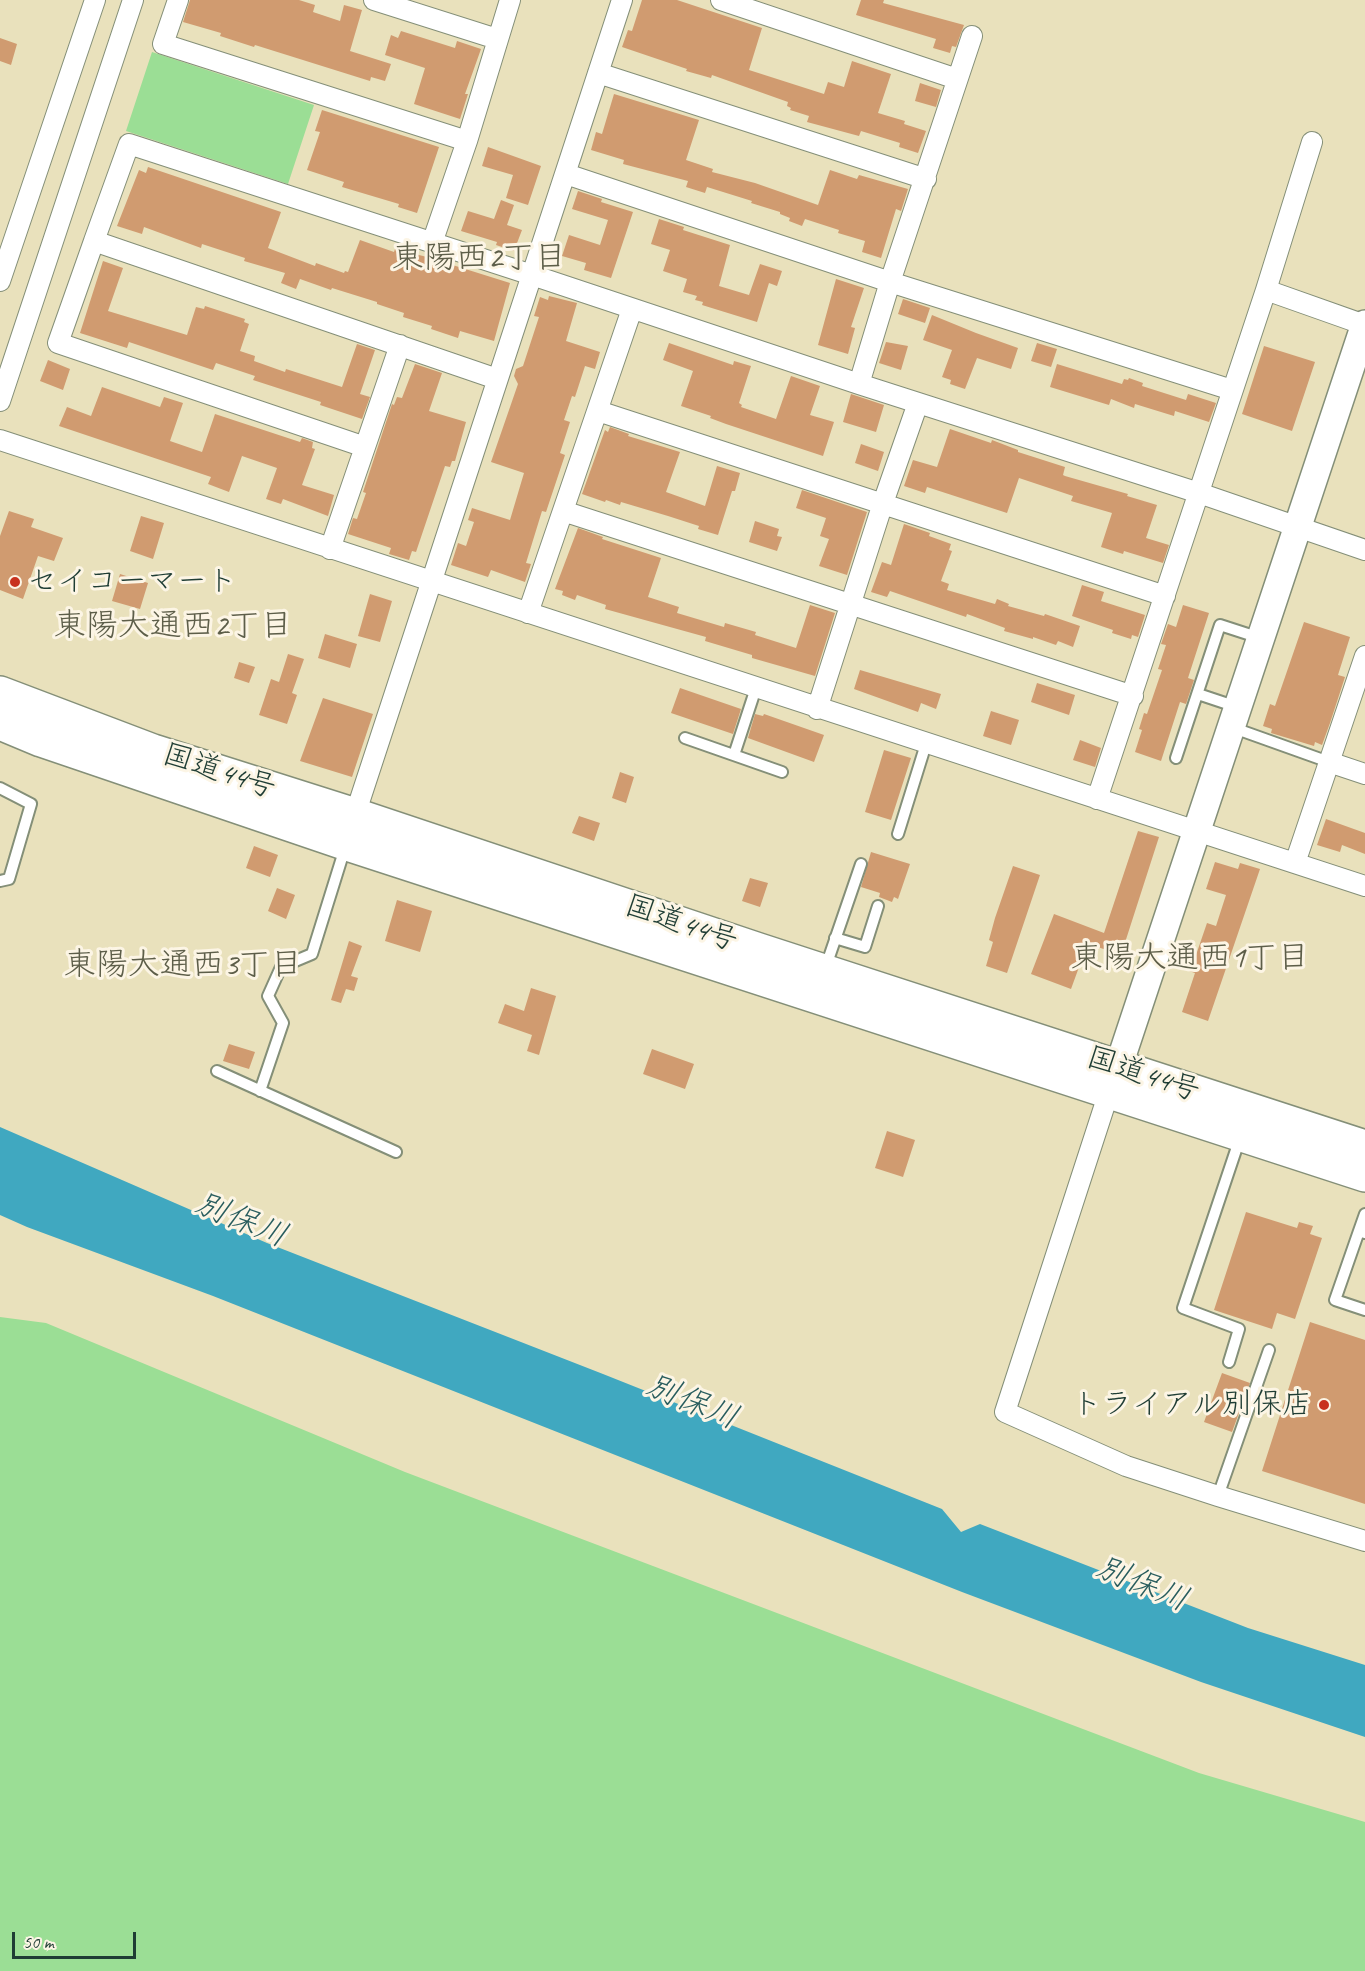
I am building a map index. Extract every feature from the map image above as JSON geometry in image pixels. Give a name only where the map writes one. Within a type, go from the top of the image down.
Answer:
[{"type":"highway","name":"国道44号","points":[[0,693],[351,829],[1245,1122],[1365,1175]]},
{"type":"highway","name":"国道44号","points":[[0,723],[41,740],[351,829],[824,971],[1114,1079]]},
{"type":"highway","name":"国道44号","points":[[1245,1122],[1365,1147]]},
{"type":"street","points":[[2,270],[94,0]]},
{"type":"street","points":[[0,401],[133,0]]},
{"type":"street","points":[[178,0],[163,44],[466,141]]},
{"type":"street","points":[[374,0],[497,39]]},
{"type":"street","points":[[432,243],[510,0]]},
{"type":"street","points":[[351,829],[622,0]]},
{"type":"street","points":[[721,0],[957,79]]},
{"type":"street","points":[[859,384],[972,36]]},
{"type":"street","points":[[598,73],[926,179]]},
{"type":"street","points":[[1097,799],[1266,290],[1312,142]]},
{"type":"street","points":[[364,447],[57,343],[129,144],[859,384],[1199,493],[1365,550]]},
{"type":"street","points":[[566,174],[891,282],[1232,390]]},
{"type":"street","points":[[94,242],[497,379]]},
{"type":"street","points":[[1266,290],[1365,325],[1296,527],[1005,1412],[1126,1466],[1365,1541]]},
{"type":"street","points":[[528,613],[632,309]]},
{"type":"street","points":[[330,549],[400,345]]},
{"type":"street","points":[[817,709],[883,503],[918,403]]},
{"type":"street","points":[[598,411],[1165,596]]},
{"type":"street","points":[[0,440],[817,709],[1365,886]]},
{"type":"street","points":[[563,511],[1133,696]]},
{"type":"street","points":[[1295,863],[1364,659]]},
{"type":"street","points":[[1329,762],[1365,774]]},
{"type":"lane","points":[[1176,758],[1220,625],[1260,638]]},
{"type":"lane","points":[[734,755],[756,688]]},
{"type":"lane","points":[[1198,694],[1234,717],[1329,762]]},
{"type":"lane","points":[[685,738],[782,772]]},
{"type":"lane","points":[[898,834],[926,744]]},
{"type":"lane","points":[[0,788],[32,804],[9,879],[0,881]]},
{"type":"lane","points":[[260,1091],[283,1023],[268,996],[281,967],[312,954],[351,829]]},
{"type":"lane","points":[[824,971],[861,864]]},
{"type":"lane","points":[[835,938],[865,947],[878,906]]},
{"type":"lane","points":[[217,1071],[396,1152]]},
{"type":"lane","points":[[1230,1362],[1239,1329],[1183,1308],[1245,1122]]},
{"type":"lane","points":[[1365,1214],[1362,1232],[1335,1300],[1365,1310]]},
{"type":"lane","points":[[1218,1496],[1269,1350]]},
{"type":"green space","points":[[152,52],[314,105],[288,184],[126,131]]},
{"type":"green space","points":[[0,1317],[46,1323],[405,1472],[1199,1773],[1365,1822],[1365,1971],[0,1971]]},
{"type":"water","points":[[0,1127],[267,1243],[942,1509],[961,1532],[980,1524],[1248,1628],[1365,1665],[1365,1737],[1201,1682],[962,1592],[213,1296],[0,1215]]},
{"type":"building","points":[[190,0],[299,0],[315,5],[313,12],[340,21],[344,5],[362,10],[350,51],[391,64],[385,81],[371,77],[370,81],[255,45],[254,47],[220,36],[221,33],[183,22]]},
{"type":"building","points":[[642,0],[677,0],[762,28],[749,70],[824,94],[828,82],[844,87],[852,61],[891,74],[878,113],[905,121],[904,124],[926,131],[918,153],[899,147],[900,143],[861,131],[859,136],[807,122],[809,116],[790,110],[791,108],[787,106],[788,102],[712,75],[711,78],[686,71],[687,69],[622,47],[628,30],[632,31]]},
{"type":"building","points":[[861,0],[884,0],[883,3],[964,25],[956,47],[952,46],[950,53],[933,48],[936,39],[856,15]]},
{"type":"building","points":[[401,31],[455,48],[457,41],[481,49],[465,94],[468,94],[460,119],[414,104],[425,68],[385,55],[391,35],[398,38]]},
{"type":"building","points":[[0,38],[17,44],[11,65],[0,61]]},
{"type":"building","points":[[920,83],[941,90],[936,107],[915,101]]},
{"type":"building","points":[[614,94],[699,120],[686,160],[713,169],[712,172],[755,183],[818,205],[830,170],[857,179],[859,175],[908,189],[901,211],[896,209],[881,258],[862,252],[865,241],[838,233],[839,230],[805,219],[802,226],[789,221],[790,218],[780,212],[751,203],[752,201],[707,187],[705,193],[686,187],[688,181],[623,164],[624,160],[591,150],[596,132],[602,134]]},
{"type":"building","points":[[322,110],[439,147],[417,213],[398,207],[399,204],[342,187],[344,182],[307,170],[320,132],[315,131]]},
{"type":"building","points":[[488,147],[541,166],[528,205],[506,198],[513,175],[482,166]]},
{"type":"building","points":[[148,167],[281,212],[268,248],[315,266],[316,263],[344,273],[348,272],[360,240],[394,252],[395,249],[427,257],[510,283],[494,341],[460,331],[458,338],[431,329],[432,326],[403,317],[404,313],[377,304],[377,302],[300,279],[296,289],[281,283],[285,273],[244,261],[245,258],[202,244],[201,248],[144,227],[142,234],[117,226],[139,170],[146,173]]},
{"type":"building","points":[[578,191],[602,199],[601,202],[633,212],[611,278],[584,270],[586,263],[562,256],[569,235],[600,245],[608,220],[572,209]]},
{"type":"building","points":[[501,200],[514,205],[507,225],[522,230],[514,251],[496,245],[497,242],[461,231],[468,211],[494,219]]},
{"type":"building","points":[[659,219],[684,227],[683,230],[730,245],[719,286],[749,295],[760,264],[782,271],[777,286],[769,283],[757,322],[702,305],[703,302],[695,300],[697,296],[683,292],[687,279],[663,271],[670,250],[651,244]]},
{"type":"building","points":[[103,261],[123,268],[108,311],[187,335],[196,307],[204,309],[205,306],[245,319],[244,322],[249,324],[240,351],[255,356],[254,361],[285,372],[286,369],[342,387],[357,344],[375,350],[360,394],[370,397],[362,419],[320,405],[321,402],[253,380],[255,376],[216,363],[213,370],[129,342],[127,348],[80,333]]},
{"type":"building","points":[[836,279],[864,288],[851,327],[855,328],[848,354],[818,345]]},
{"type":"building","points":[[549,296],[577,303],[566,341],[600,352],[595,369],[585,366],[575,397],[572,396],[564,420],[570,422],[560,453],[565,455],[546,512],[542,511],[526,563],[531,564],[525,582],[491,570],[488,577],[451,565],[458,543],[466,546],[474,522],[468,520],[472,508],[510,520],[524,473],[491,462],[518,384],[514,376],[516,369],[523,366],[539,317],[534,316],[540,297],[548,300]]},
{"type":"building","points":[[903,299],[930,308],[925,323],[898,314]]},
{"type":"building","points":[[932,315],[1018,348],[1011,369],[977,358],[965,389],[950,384],[951,380],[942,377],[952,350],[923,340]]},
{"type":"building","points":[[886,342],[908,346],[901,370],[879,363]]},
{"type":"building","points":[[669,343],[733,365],[734,361],[751,366],[739,403],[741,407],[776,419],[791,376],[820,386],[810,415],[834,422],[823,456],[726,424],[710,418],[711,416],[681,406],[693,371],[663,360]]},
{"type":"building","points":[[1037,343],[1057,349],[1051,367],[1031,361]]},
{"type":"building","points":[[1264,346],[1315,362],[1292,431],[1242,414]]},
{"type":"building","points":[[48,360],[70,369],[63,390],[40,381]]},
{"type":"building","points":[[415,364],[442,373],[429,411],[466,422],[455,461],[452,461],[450,467],[445,466],[416,552],[412,551],[409,560],[389,554],[391,548],[348,534],[353,518],[357,519],[366,493],[363,492],[392,404],[394,405],[397,397],[402,398]]},
{"type":"building","points":[[1057,364],[1122,384],[1124,379],[1129,378],[1143,383],[1142,386],[1186,400],[1188,394],[1216,403],[1209,422],[1175,411],[1174,416],[1135,404],[1134,408],[1111,399],[1109,405],[1050,387]]},
{"type":"building","points":[[102,387],[160,407],[164,397],[183,403],[170,441],[202,452],[215,414],[300,442],[302,438],[313,442],[312,448],[315,449],[302,485],[334,495],[328,516],[283,499],[281,504],[266,499],[277,468],[242,456],[229,492],[208,484],[211,477],[59,426],[67,407],[91,416]]},
{"type":"building","points":[[851,394],[884,405],[876,432],[843,422]]},
{"type":"building","points":[[610,427],[629,434],[628,436],[680,452],[666,492],[705,506],[717,466],[740,473],[718,535],[668,516],[621,502],[620,505],[606,500],[605,502],[582,494],[605,430],[608,432]]},
{"type":"building","points":[[950,429],[991,443],[992,440],[1018,450],[1018,452],[1065,467],[1063,475],[1065,476],[1157,505],[1146,538],[1169,545],[1163,563],[1124,551],[1123,554],[1101,547],[1112,513],[1071,501],[1073,496],[1019,478],[1007,513],[927,487],[925,493],[904,486],[913,460],[937,467]]},
{"type":"building","points":[[861,444],[884,452],[878,471],[855,463]]},
{"type":"building","points":[[802,490],[867,512],[847,575],[819,566],[829,539],[820,536],[826,518],[796,508]]},
{"type":"building","points":[[9,511],[34,519],[31,527],[63,538],[54,561],[38,556],[23,599],[0,590],[0,536]]},
{"type":"building","points":[[141,516],[164,523],[153,559],[130,551]]},
{"type":"building","points":[[755,521],[779,529],[777,536],[782,537],[777,551],[749,542]]},
{"type":"building","points":[[904,524],[930,533],[929,536],[951,544],[949,550],[952,551],[941,581],[949,584],[947,590],[995,604],[997,599],[1009,604],[1008,606],[1044,616],[1045,614],[1080,626],[1073,647],[1058,641],[1056,645],[1004,631],[1005,628],[967,614],[966,617],[890,591],[887,597],[871,592],[882,562],[891,565]]},
{"type":"building","points":[[578,528],[603,537],[602,539],[661,558],[648,597],[679,607],[677,613],[724,627],[725,623],[756,632],[755,635],[796,648],[810,605],[835,613],[815,676],[752,658],[752,655],[705,641],[706,637],[605,609],[606,605],[577,595],[575,600],[562,595],[563,591],[555,589]]},
{"type":"building","points":[[120,574],[148,583],[140,609],[112,601]]},
{"type":"building","points":[[1082,585],[1104,592],[1101,601],[1145,615],[1138,637],[1132,635],[1131,639],[1112,633],[1113,630],[1072,616]]},
{"type":"building","points":[[370,594],[392,601],[380,642],[358,636]]},
{"type":"building","points":[[1183,605],[1209,613],[1188,678],[1194,680],[1186,704],[1180,702],[1161,761],[1135,752],[1142,730],[1139,729],[1144,713],[1147,714],[1162,670],[1158,669],[1166,645],[1161,644],[1168,624],[1176,627]]},
{"type":"building","points":[[1304,622],[1350,637],[1338,675],[1345,677],[1330,723],[1322,745],[1315,742],[1314,746],[1271,733],[1272,729],[1263,726],[1270,704],[1275,706]]},
{"type":"building","points":[[325,634],[357,644],[350,668],[318,658]]},
{"type":"building","points":[[288,654],[304,659],[292,693],[297,695],[287,724],[259,715],[271,679],[279,682]]},
{"type":"building","points":[[239,662],[255,667],[249,683],[234,678]]},
{"type":"building","points":[[860,670],[941,694],[936,709],[921,703],[918,712],[854,689]]},
{"type":"building","points":[[1037,683],[1075,695],[1069,715],[1031,702]]},
{"type":"building","points":[[680,688],[741,709],[733,734],[671,713]]},
{"type":"building","points":[[323,698],[373,714],[352,777],[300,761]]},
{"type":"building","points":[[991,711],[1019,720],[1011,745],[983,736]]},
{"type":"building","points":[[755,714],[763,716],[764,714],[824,735],[814,762],[748,738]]},
{"type":"building","points":[[1080,740],[1101,748],[1095,767],[1073,760]]},
{"type":"building","points":[[884,750],[911,758],[891,820],[865,812]]},
{"type":"building","points":[[620,772],[634,777],[626,803],[612,798]]},
{"type":"building","points":[[579,816],[600,823],[594,841],[572,833]]},
{"type":"building","points":[[1326,819],[1365,833],[1365,854],[1342,845],[1340,852],[1317,845]]},
{"type":"building","points":[[1138,831],[1159,837],[1121,955],[1089,944],[1071,989],[1031,974],[1054,914],[1104,933]]},
{"type":"building","points":[[254,846],[278,855],[270,877],[246,868]]},
{"type":"building","points":[[871,852],[910,864],[898,899],[894,897],[892,902],[879,897],[880,893],[861,887]]},
{"type":"building","points":[[1215,862],[1238,869],[1240,863],[1260,869],[1208,1021],[1182,1012],[1195,973],[1189,971],[1194,954],[1196,955],[1207,923],[1216,926],[1226,895],[1206,889]]},
{"type":"building","points":[[1013,866],[1040,875],[1007,973],[986,966],[993,942],[989,940]]},
{"type":"building","points":[[750,878],[768,883],[760,907],[742,901]]},
{"type":"building","points":[[277,888],[295,895],[286,919],[268,911]]},
{"type":"building","points":[[397,900],[432,911],[420,952],[385,941]]},
{"type":"building","points":[[349,941],[362,946],[351,976],[358,978],[354,991],[346,989],[341,1003],[331,1000]]},
{"type":"building","points":[[531,988],[556,996],[539,1055],[527,1051],[532,1035],[498,1023],[505,1004],[524,1011]]},
{"type":"building","points":[[229,1044],[255,1052],[249,1069],[223,1061]]},
{"type":"building","points":[[652,1049],[694,1064],[685,1089],[643,1074]]},
{"type":"building","points":[[887,1131],[915,1140],[903,1177],[875,1168]]},
{"type":"building","points":[[1246,1212],[1297,1228],[1299,1222],[1313,1226],[1310,1234],[1322,1238],[1295,1319],[1277,1313],[1272,1329],[1214,1310]]},
{"type":"building","name":"トライアル別保店","points":[[1310,1322],[1365,1340],[1365,1504],[1262,1471]]},
{"type":"building","points":[[1222,1373],[1250,1383],[1232,1432],[1204,1422]]},
{"type":"place","name":"セイコーマート","points":[[15,582]]},
{"type":"place","name":"トライアル別保店","points":[[1324,1405]]},
{"type":"district","name":"東陽西2丁目","points":[[479,259]]},
{"type":"district","name":"東陽大通西2丁目","points":[[173,627]]},
{"type":"district","name":"東陽大通西1丁目","points":[[1190,959]]},
{"type":"district","name":"東陽大通西3丁目","points":[[183,966]]},
{"type":"water label","name":"別保川","points":[[241,1221]]},
{"type":"water label","name":"別保川","points":[[692,1403]]},
{"type":"water label","name":"別保川","points":[[1142,1585]]}]
